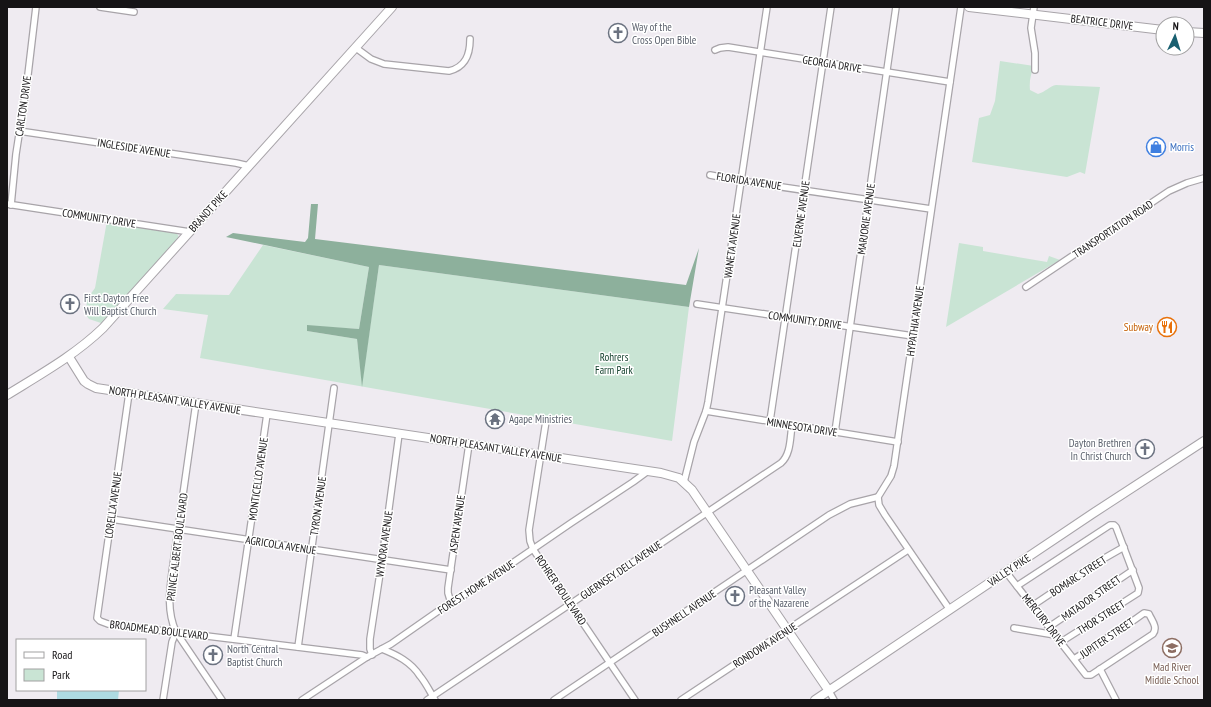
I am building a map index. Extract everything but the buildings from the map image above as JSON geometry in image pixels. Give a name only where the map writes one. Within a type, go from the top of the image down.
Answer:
[{"type":"street","name":"CARLTON DRIVE","points":[[9,204],[28,76],[36,7]]},
{"type":"street","points":[[100,7],[134,12]]},
{"type":"street","name":"BRANDT PIKE","points":[[7,394],[69,357],[104,328],[392,7]]},
{"type":"street","name":"WANETA AVENUE","points":[[684,482],[694,442],[706,411],[767,7]]},
{"type":"street","name":"ELVERNE AVENUE","points":[[770,422],[831,7]]},
{"type":"street","name":"MARJORIE AVENUE","points":[[835,432],[896,7]]},
{"type":"street","name":"HYPATHIA AVENUE","points":[[878,496],[888,482],[893,470],[898,442],[961,7]]},
{"type":"street","name":"BEATRICE DRIVE","points":[[970,7],[1033,11],[1155,29]]},
{"type":"street","points":[[1033,11],[1031,28],[1035,53],[1035,70]]},
{"type":"street","points":[[356,48],[371,59],[384,64],[449,71],[460,67],[465,61],[469,50],[470,39]]},
{"type":"street","name":"GEORGIA DRIVE","points":[[715,50],[728,47],[950,82]]},
{"type":"street","name":"INGLESIDE AVENUE","points":[[19,131],[249,166]]},
{"type":"street","name":"FLORIDA AVENUE","points":[[710,175],[741,181],[932,209]]},
{"type":"street","name":"TRANSPORTATION ROAD","points":[[1026,287],[1169,191],[1187,183],[1204,178]]},
{"type":"street","name":"COMMUNITY DRIVE","points":[[9,204],[190,232]]},
{"type":"street","name":"COMMUNITY DRIVE","points":[[697,304],[913,336]]},
{"type":"street","name":"NORTH PLEASANT VALLEY AVENUE","points":[[69,357],[88,384],[96,388],[648,471],[672,475],[679,478],[692,490],[708,512],[829,691]]},
{"type":"street","name":"TYRON AVENUE","points":[[298,648],[334,388]]},
{"type":"street","name":"LORELLA AVENUE","points":[[96,618],[130,393]]},
{"type":"street","name":"PRINCE ALBERT BOULEVARD","points":[[196,403],[169,600],[171,618],[176,632],[222,700]]},
{"type":"street","name":"MINNESOTA DRIVE","points":[[706,411],[898,442]]},
{"type":"street","name":"MONTICELLO AVENUE","points":[[234,640],[267,414]]},
{"type":"street","name":"ROHRER BOULEVARD","points":[[546,421],[529,530],[530,541],[533,549],[635,700]]},
{"type":"street","name":"GUERNSEY DELL AVENUE","points":[[427,700],[434,698],[570,604],[784,460],[788,453],[792,425]]},
{"type":"street","name":"WYNORA AVENUE","points":[[369,656],[370,639],[399,434]]},
{"type":"street","name":"VALLEY PIKE","points":[[816,700],[1204,441]]},
{"type":"street","name":"ASPEN AVENUE","points":[[451,603],[448,593],[450,570],[469,444]]},
{"type":"street","name":"FOREST HOME AVENUE","points":[[302,700],[382,649],[648,471]]},
{"type":"street","points":[[878,496],[879,505],[950,610]]},
{"type":"street","name":"BUSHNELL AVENUE","points":[[554,700],[840,509],[860,500],[878,496]]},
{"type":"street","name":"AGRICOLA AVENUE","points":[[111,520],[450,570]]},
{"type":"street","points":[[1017,586],[1110,525],[1114,525],[1116,527],[1133,570]]},
{"type":"street","name":"BOMARC STREET","points":[[1032,606],[1096,563],[1124,547]]},
{"type":"street","name":"RONDOWA AVENUE","points":[[681,700],[908,550]]},
{"type":"street","name":"THOR STREET","points":[[1061,642],[1137,594],[1140,590],[1133,570]]},
{"type":"street","name":"MATADOR STREET","points":[[1049,627],[1133,570]]},
{"type":"street","name":"MERCURY DRIVE","points":[[1006,572],[1086,675],[1091,675],[1100,669]]},
{"type":"street","name":"JUPITER STREET","points":[[1074,659],[1144,613],[1149,614],[1155,627],[1153,634],[1100,669]]},
{"type":"street","name":"BROADMEAD BOULEVARD","points":[[96,618],[108,624],[369,656]]},
{"type":"street","points":[[1014,628],[1056,636]]},
{"type":"street","points":[[163,700],[172,642],[176,632]]},
{"type":"street","points":[[382,649],[395,654],[409,663],[420,675],[434,698]]},
{"type":"street","points":[[1100,669],[1116,700]]},
{"type":"street","points":[[829,691],[834,700]]},
{"type":"green space","points":[[1000,61],[1034,66],[1030,78],[1030,90],[1038,94],[1056,85],[1100,87],[1085,174],[1080,172],[1067,177],[972,162],[979,118],[990,115],[995,101]]},
{"type":"green space","points":[[311,204],[318,204],[315,239],[686,285],[699,248],[689,307],[379,265],[362,387],[357,339],[307,331],[307,325],[359,329],[369,267],[226,237],[233,233],[305,242],[308,238]]},
{"type":"green space","points":[[107,221],[169,230],[177,234],[179,240],[104,324],[89,319],[86,315],[87,299],[95,288]]},
{"type":"green space","points":[[959,243],[983,247],[983,251],[1047,262],[1049,256],[1060,260],[946,327]]},
{"type":"green space","name":"Rohrers Farm Park","points":[[263,245],[369,267],[359,329],[307,326],[307,331],[357,339],[362,384],[379,265],[689,307],[672,441],[200,358],[208,315],[163,309],[176,294],[229,295]]},
{"type":"water","points":[[57,691],[119,691],[118,700],[57,700]]},
{"type":"place","name":"Way of the Cross Open Bible","points":[[618,33]]},
{"type":"place","name":"Morris","points":[[1156,147]]},
{"type":"place","name":"First Dayton Free Will Baptist Church","points":[[70,304]]},
{"type":"place","name":"Subway","points":[[1167,327]]},
{"type":"place","name":"Agape Ministries","points":[[495,419]]},
{"type":"place","name":"Dayton Brethren In Christ Church","points":[[1145,449]]},
{"type":"place","name":"Pleasant Valley of the Nazarene","points":[[735,596]]},
{"type":"place","name":"Mad River Middle School","points":[[1172,648]]},
{"type":"place","name":"North Central Baptist Church","points":[[213,655]]}]
